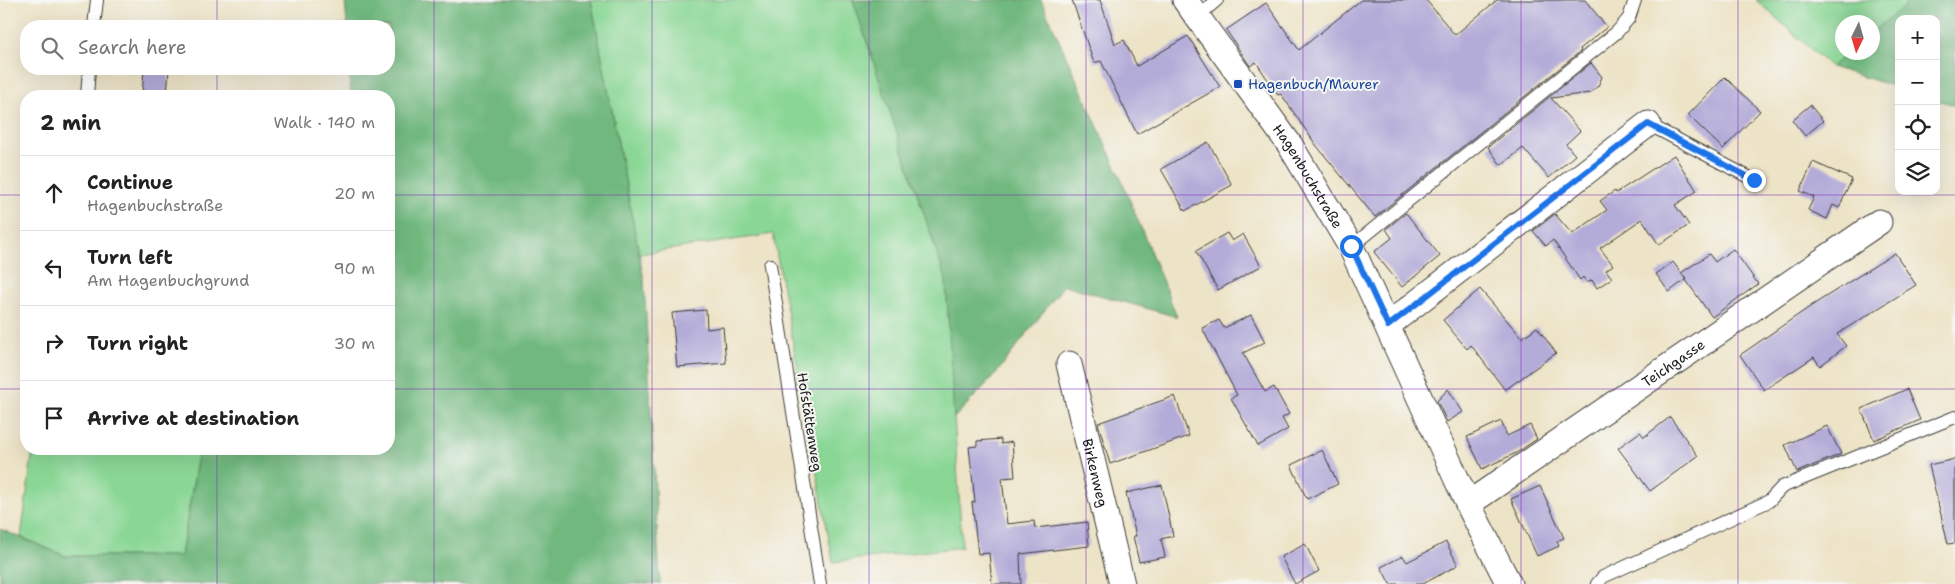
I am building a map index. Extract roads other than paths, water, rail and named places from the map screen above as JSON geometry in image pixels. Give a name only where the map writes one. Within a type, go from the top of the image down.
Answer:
[{"type":"street","name":"Hagenbuchstraße","points":[[1191,8],[1290,144],[1351,246],[1468,504],[1509,584]]},
{"type":"street","points":[[1388,326],[1648,124]]},
{"type":"street","name":"Teichgasse","points":[[1468,504],[1879,222]]},
{"type":"street","name":"Birkenweg","points":[[1069,364],[1122,584]]},
{"type":"lane","points":[[95,20],[97,0]]},
{"type":"lane","points":[[1191,8],[1217,0]]},
{"type":"lane","points":[[1351,246],[1617,32],[1629,18],[1635,0]]},
{"type":"lane","points":[[87,90],[89,75]]},
{"type":"lane","points":[[1648,124],[1754,180]]},
{"type":"lane","name":"Hofstättenweg","points":[[770,265],[820,584]]},
{"type":"lane","points":[[1597,584],[1603,577],[1768,501],[1782,487],[1955,417]]},
{"type":"place","name":"Hagenbuch/Maurer","points":[[1238,84]]}]
